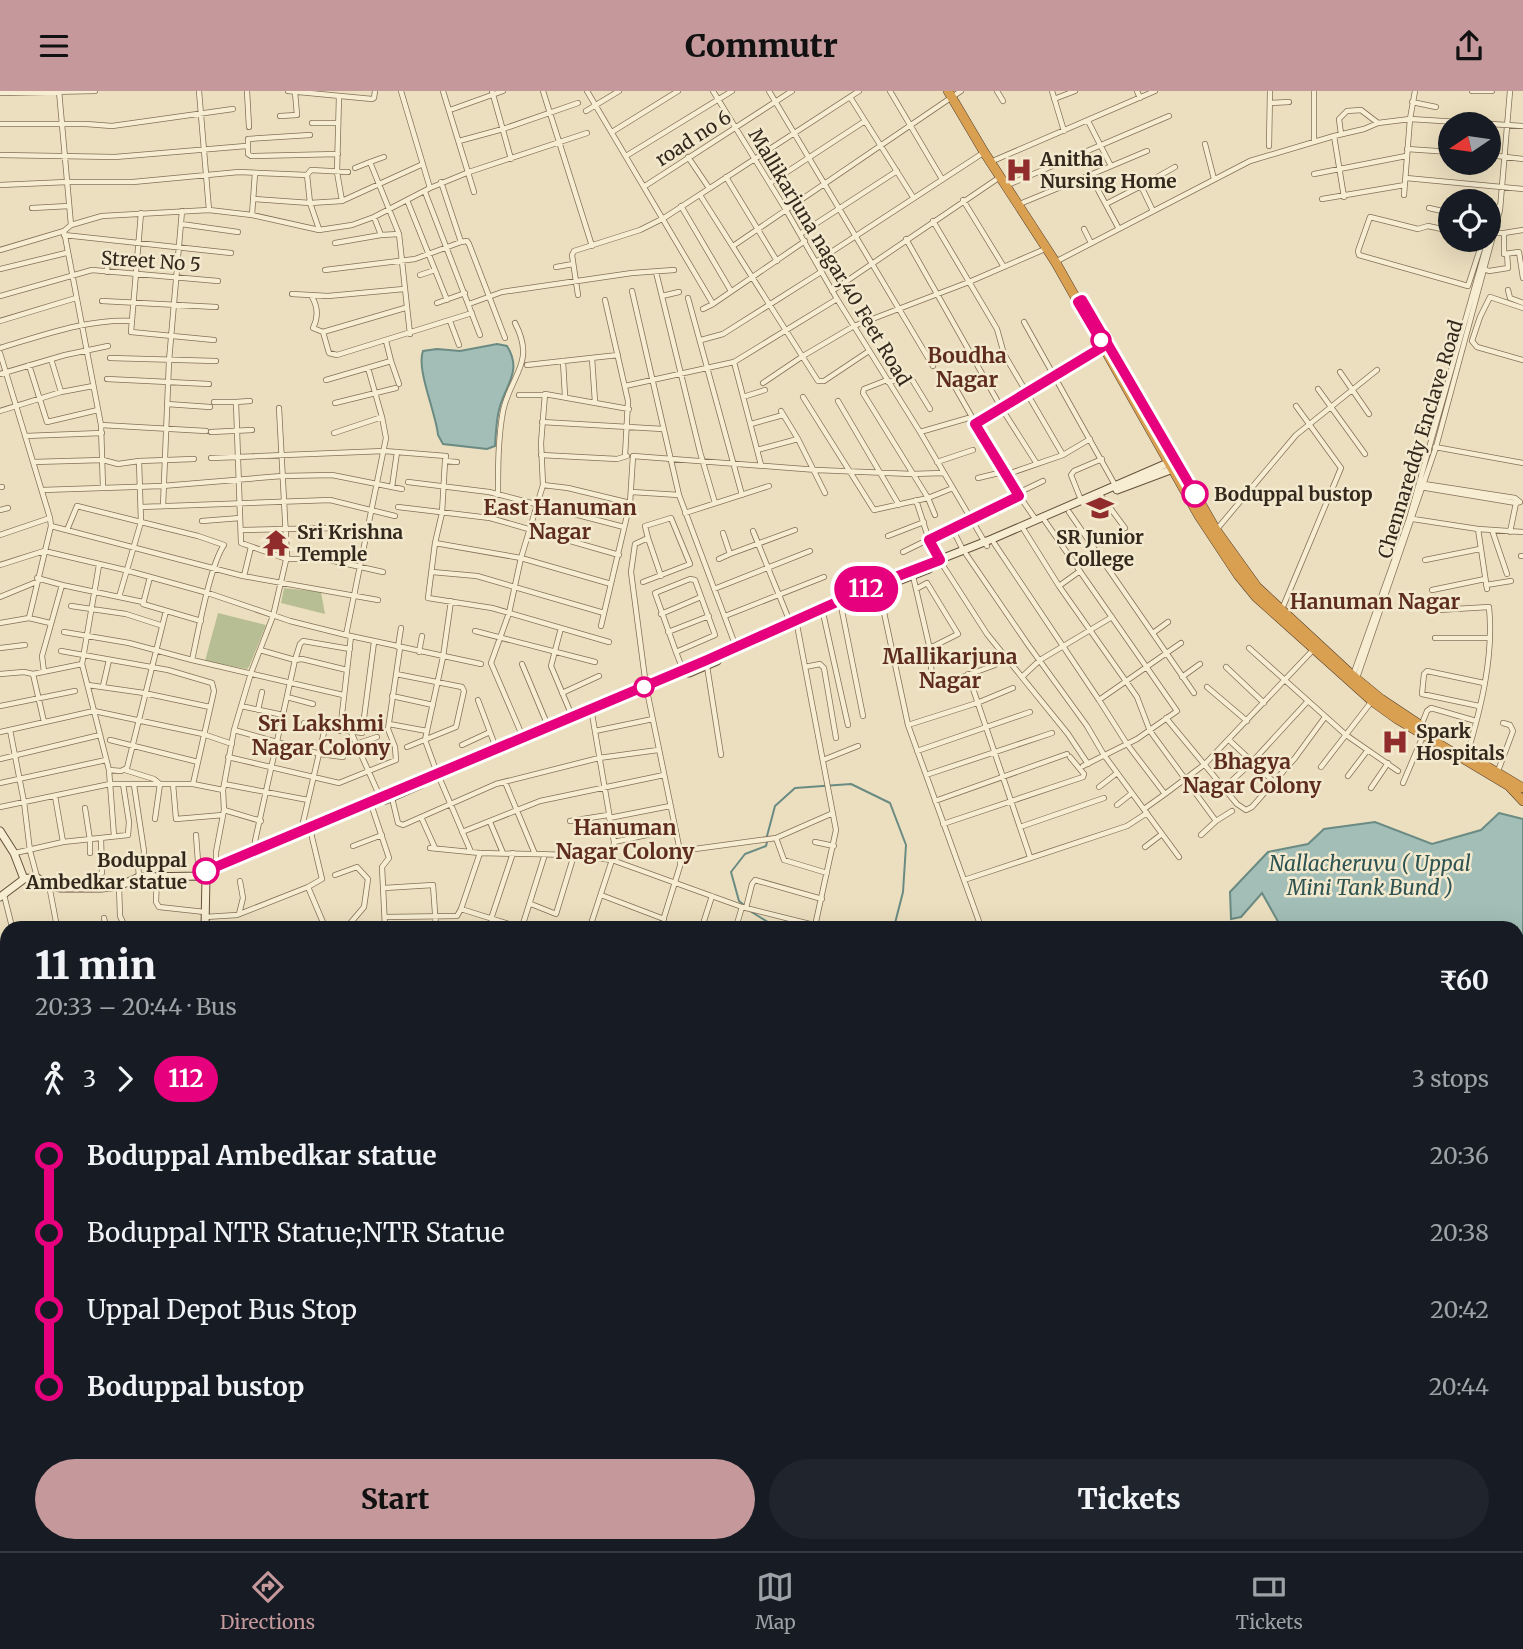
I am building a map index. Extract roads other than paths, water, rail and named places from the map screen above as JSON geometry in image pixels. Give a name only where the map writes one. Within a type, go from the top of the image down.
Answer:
[{"type":"highway","points":[[954,93],[984,152],[1045,248],[1057,262]]},
{"type":"highway","points":[[954,93],[1022,203],[1216,530],[1220,541],[1257,587],[1355,677],[1419,729],[1498,771],[1523,788]]},
{"type":"highway","points":[[1080,301],[1172,465],[1238,575],[1256,597],[1372,701],[1509,786],[1523,801]]},
{"type":"street","points":[[0,93],[95,91]]},
{"type":"street","points":[[199,91],[209,210]]},
{"type":"street","points":[[247,91],[249,127]]},
{"type":"street","points":[[288,91],[372,99],[375,91]]},
{"type":"street","points":[[401,91],[424,164],[427,190],[480,335]]},
{"type":"street","points":[[443,91],[474,192]]},
{"type":"street","points":[[450,110],[503,91]]},
{"type":"street","points":[[543,91],[592,246]]},
{"type":"street","points":[[587,91],[713,304]]},
{"type":"street","points":[[586,111],[619,91]]},
{"type":"street","points":[[612,132],[678,91]]},
{"type":"street","name":"Mallikarjuna nagar,40 Feet Road","points":[[713,91],[920,432],[970,520],[1063,645],[1127,744],[1165,794]]},
{"type":"street","points":[[626,156],[732,91]]},
{"type":"street","points":[[769,91],[933,366]]},
{"type":"street","name":"road no 6","points":[[645,186],[792,91]]},
{"type":"street","points":[[578,295],[573,264],[574,251],[640,230],[664,218],[859,91]]},
{"type":"street","points":[[890,91],[942,179]]},
{"type":"street","points":[[997,91],[1003,101]]},
{"type":"street","points":[[1052,91],[1064,131]]},
{"type":"street","points":[[1054,99],[1075,91]]},
{"type":"street","points":[[1137,91],[1140,98]]},
{"type":"street","points":[[995,160],[1155,91]]},
{"type":"street","points":[[1269,146],[1270,91]]},
{"type":"street","points":[[1314,91],[1314,142]]},
{"type":"street","points":[[1404,195],[1409,119],[1415,91]]},
{"type":"street","points":[[1472,91],[1492,91]]},
{"type":"street","name":"Chennareddy Enclave Road","points":[[1501,199],[1510,91]]},
{"type":"street","points":[[59,92],[71,225]]},
{"type":"street","points":[[280,116],[298,118],[295,92]]},
{"type":"street","points":[[493,93],[511,159]]},
{"type":"street","points":[[733,246],[954,93]]},
{"type":"street","points":[[339,96],[337,172],[342,201]]},
{"type":"street","points":[[850,97],[913,197]]},
{"type":"street","points":[[1270,103],[1289,102]]},
{"type":"street","points":[[1412,102],[1436,107]]},
{"type":"street","points":[[458,141],[503,129],[578,103]]},
{"type":"street","points":[[0,124],[112,126],[233,109]]},
{"type":"street","points":[[1341,134],[1339,118],[1347,111],[1361,110],[1378,123]]},
{"type":"street","points":[[1010,184],[1168,116]]},
{"type":"street","points":[[1057,262],[1250,161],[1378,123],[1409,119],[1523,126]]},
{"type":"street","points":[[770,183],[865,121]]},
{"type":"street","points":[[1088,121],[1111,166]]},
{"type":"street","points":[[312,123],[338,123]]},
{"type":"street","points":[[103,488],[101,425],[66,253],[64,233],[71,225],[102,216],[209,210],[252,215],[319,230],[352,225],[391,210],[441,183],[469,172],[587,133]]},
{"type":"street","points":[[310,135],[250,139],[246,146],[251,156],[338,154]]},
{"type":"street","points":[[1334,136],[1344,197]]},
{"type":"street","points":[[1205,144],[1214,179]]},
{"type":"street","points":[[0,155],[115,156],[246,146]]},
{"type":"street","points":[[1407,149],[1438,151]]},
{"type":"street","points":[[1022,203],[1147,151]]},
{"type":"street","points":[[816,262],[984,152]]},
{"type":"street","points":[[1314,174],[1406,156]]},
{"type":"street","points":[[355,168],[384,157]]},
{"type":"street","points":[[688,157],[709,188]]},
{"type":"street","points":[[1502,157],[1523,159]]},
{"type":"street","points":[[370,162],[399,234],[405,308],[410,334]]},
{"type":"street","points":[[253,199],[310,203],[342,201],[424,164]]},
{"type":"street","points":[[1106,204],[1175,167]]},
{"type":"street","points":[[319,230],[310,203],[307,175],[311,170],[348,172]]},
{"type":"street","points":[[800,234],[897,171]]},
{"type":"street","points":[[252,215],[255,173]]},
{"type":"street","points":[[0,185],[132,183],[204,174],[307,175]]},
{"type":"street","points":[[1090,176],[1119,229]]},
{"type":"street","points":[[726,177],[777,261]]},
{"type":"street","points":[[832,291],[1000,177]]},
{"type":"street","points":[[1406,178],[1523,189]]},
{"type":"street","points":[[441,183],[461,242]]},
{"type":"street","points":[[1322,199],[1405,185]]},
{"type":"street","points":[[1140,186],[1153,211]]},
{"type":"street","points":[[700,195],[821,382],[869,351]]},
{"type":"street","points":[[407,200],[447,300]]},
{"type":"street","points":[[963,200],[1004,267]]},
{"type":"street","points":[[32,208],[69,206]]},
{"type":"street","points":[[681,206],[731,291]]},
{"type":"street","points":[[1429,208],[1438,210]]},
{"type":"street","points":[[163,506],[169,361],[182,211]]},
{"type":"street","points":[[141,213],[131,332],[214,340]]},
{"type":"street","points":[[374,217],[381,235]]},
{"type":"street","points":[[1438,228],[1410,227],[1370,217],[1359,255],[1468,286],[1483,252]]},
{"type":"street","points":[[933,221],[1000,335],[1004,354],[1063,455]]},
{"type":"street","points":[[181,225],[238,232]]},
{"type":"street","points":[[1084,229],[1091,243]]},
{"type":"street","points":[[1501,233],[1523,230]]},
{"type":"street","points":[[0,250],[64,233],[231,253]]},
{"type":"street","points":[[1504,233],[1503,253],[1521,252],[1523,278]]},
{"type":"street","points":[[335,243],[399,234]]},
{"type":"street","points":[[906,239],[936,296],[1037,464]]},
{"type":"street","points":[[325,271],[401,261],[467,241],[505,338]]},
{"type":"street","points":[[703,309],[805,241]]},
{"type":"street","points":[[763,383],[803,355],[854,326],[936,296],[1045,248]]},
{"type":"street","name":"Chennareddy Enclave Road","points":[[1476,291],[1485,252]]},
{"type":"street","name":"Chennareddy Enclave Road","points":[[1355,677],[1411,519],[1484,269],[1486,252]]},
{"type":"street","points":[[0,269],[66,253]]},
{"type":"street","points":[[1484,269],[1489,271],[1508,268],[1507,254]]},
{"type":"street","points":[[107,272],[108,255]]},
{"type":"street","points":[[555,267],[573,264]]},
{"type":"street","points":[[420,275],[435,270]]},
{"type":"street","points":[[469,304],[502,292],[674,270]]},
{"type":"street","name":"Street No 5","points":[[0,296],[92,271],[218,281]]},
{"type":"street","points":[[656,272],[702,462],[715,503]]},
{"type":"street","points":[[701,340],[723,334],[821,272]]},
{"type":"street","points":[[292,294],[312,296],[404,289]]},
{"type":"street","points":[[1508,290],[1510,298],[1523,305]]},
{"type":"street","points":[[632,291],[679,495],[736,647]]},
{"type":"street","points":[[662,296],[679,292]]},
{"type":"street","points":[[437,303],[465,293]]},
{"type":"street","points":[[312,296],[316,303],[317,320],[313,328],[323,332],[405,308]]},
{"type":"street","points":[[1523,305],[1490,297],[1472,341],[1473,345],[1523,360]]},
{"type":"street","points":[[0,321],[76,298]]},
{"type":"street","points":[[688,298],[742,495]]},
{"type":"street","points":[[625,386],[734,362],[837,299]]},
{"type":"street","points":[[605,300],[629,409],[625,456]]},
{"type":"street","points":[[102,301],[216,307]]},
{"type":"street","points":[[323,332],[329,353],[334,355],[472,313]]},
{"type":"street","points":[[1469,314],[1480,317]]},
{"type":"street","points":[[29,618],[51,526],[16,407],[3,373],[0,351],[81,324],[108,320],[132,321]]},
{"type":"street","points":[[450,321],[458,345]]},
{"type":"street","points":[[1024,322],[1116,486]]},
{"type":"street","points":[[498,495],[499,443],[504,409],[524,354],[523,337],[515,323]]},
{"type":"street","points":[[335,403],[397,386],[386,341]]},
{"type":"street","points":[[3,373],[86,349],[108,346]]},
{"type":"street","points":[[975,424],[1104,346]]},
{"type":"street","points":[[527,365],[618,355]]},
{"type":"street","points":[[110,358],[216,361]]},
{"type":"street","points":[[592,358],[595,402]]},
{"type":"street","points":[[51,359],[61,392]]},
{"type":"street","points":[[326,380],[391,361]]},
{"type":"street","points":[[563,361],[565,396]]},
{"type":"street","points":[[734,362],[761,465]]},
{"type":"street","points":[[29,365],[46,420],[49,422],[98,410]]},
{"type":"street","points":[[340,731],[354,595],[386,438],[368,368]]},
{"type":"street","points":[[1216,530],[1296,435],[1377,370]]},
{"type":"street","points":[[1340,372],[1370,414]]},
{"type":"street","points":[[947,373],[1004,474],[1036,520]]},
{"type":"street","points":[[930,409],[911,378],[888,381],[864,389],[863,393],[928,498],[935,515]]},
{"type":"street","points":[[107,379],[209,384]]},
{"type":"street","points":[[0,411],[61,392],[93,386]]},
{"type":"street","points":[[1318,389],[1365,454]]},
{"type":"street","points":[[743,397],[765,390]]},
{"type":"street","points":[[519,394],[565,396],[629,409]]},
{"type":"street","points":[[524,740],[491,663],[509,613],[521,558],[543,485],[541,455],[544,395]]},
{"type":"street","points":[[803,397],[874,510],[928,498],[953,488]]},
{"type":"street","points":[[214,402],[250,401]]},
{"type":"street","points":[[838,401],[899,505]]},
{"type":"street","points":[[236,402],[240,541],[287,559],[325,559],[383,572]]},
{"type":"street","points":[[167,404],[210,407]]},
{"type":"street","points":[[1281,610],[1341,468],[1296,406]]},
{"type":"street","points":[[216,866],[223,812],[223,787],[234,730],[251,673],[273,616],[287,559],[279,408]]},
{"type":"street","points":[[751,425],[782,413],[825,493]]},
{"type":"street","points":[[334,433],[382,417]]},
{"type":"street","points":[[920,432],[972,417]]},
{"type":"street","points":[[542,422],[663,429]]},
{"type":"street","points":[[101,425],[209,431],[252,430]]},
{"type":"street","points":[[25,436],[102,433]]},
{"type":"street","points":[[757,450],[798,439]]},
{"type":"street","points":[[978,478],[1004,474],[1063,455],[1090,439]]},
{"type":"street","points":[[1433,447],[1523,463]]},
{"type":"street","points":[[937,462],[973,450]]},
{"type":"street","points":[[211,459],[384,451],[446,456],[442,513],[428,598],[509,613],[609,642]]},
{"type":"street","points":[[392,487],[397,451]]},
{"type":"street","points":[[541,455],[617,459],[633,456],[814,470],[943,473]]},
{"type":"street","points":[[601,625],[630,503],[633,456]]},
{"type":"street","points":[[33,462],[103,460],[118,464],[194,459]]},
{"type":"street","points":[[1081,501],[1071,475],[1074,471],[1102,459]]},
{"type":"street","points":[[119,597],[141,522],[139,461]]},
{"type":"street","points":[[445,461],[457,462]]},
{"type":"street","points":[[988,543],[1116,486],[1172,465]]},
{"type":"street","points":[[204,875],[216,866],[311,832],[380,797],[592,714],[736,647],[1069,512],[1172,465]]},
{"type":"street","points":[[42,490],[162,486],[282,476],[332,475],[402,489]]},
{"type":"street","points":[[903,552],[1043,481]]},
{"type":"street","points":[[408,482],[537,503],[624,527]]},
{"type":"street","points":[[543,485],[568,488],[630,503]]},
{"type":"street","points":[[685,513],[769,486]]},
{"type":"street","points":[[1421,486],[1518,499],[1510,532]]},
{"type":"street","points":[[632,492],[679,495]]},
{"type":"street","points":[[1102,497],[1125,528]]},
{"type":"street","points":[[141,507],[330,500],[395,516]]},
{"type":"street","points":[[916,500],[929,540],[941,562],[1015,671],[1023,677],[1068,734],[1085,765],[1150,731],[1177,711],[1045,521]]},
{"type":"street","points":[[67,530],[77,506],[224,545],[219,551],[192,660]]},
{"type":"street","points":[[398,507],[490,518],[619,555]]},
{"type":"street","points":[[0,510],[8,508]]},
{"type":"street","points":[[1069,512],[1194,693]]},
{"type":"street","points":[[0,535],[50,518]]},
{"type":"street","points":[[202,521],[240,518]]},
{"type":"street","points":[[643,583],[661,576],[690,564],[673,519],[669,518],[645,526],[661,576]]},
{"type":"street","points":[[1411,519],[1478,529],[1523,532]]},
{"type":"street","points":[[888,536],[923,522]]},
{"type":"street","points":[[51,526],[244,576],[378,600]]},
{"type":"street","points":[[241,530],[330,528],[366,533]]},
{"type":"street","points":[[953,528],[965,552],[1087,726],[1104,755],[1179,857]]},
{"type":"street","points":[[1478,529],[1487,587],[1511,581]]},
{"type":"street","points":[[719,558],[795,530]]},
{"type":"street","points":[[1024,530],[1059,586],[1142,706],[1150,731],[1216,821]]},
{"type":"street","points":[[1492,530],[1507,574]]},
{"type":"street","points":[[753,531],[793,625],[805,667],[836,830],[815,921]]},
{"type":"street","points":[[723,533],[730,555]]},
{"type":"street","points":[[601,895],[664,919],[680,866],[680,851],[647,688],[631,565],[635,544],[648,538]]},
{"type":"street","points":[[435,543],[521,558],[611,584]]},
{"type":"street","points":[[244,576],[251,547]]},
{"type":"street","points":[[1425,560],[1480,549]]},
{"type":"street","points":[[0,565],[44,551],[208,593],[273,616],[348,636],[481,664]]},
{"type":"street","points":[[714,589],[810,551]]},
{"type":"street","points":[[99,565],[82,664],[109,770],[114,836]]},
{"type":"street","points":[[1059,586],[1080,571]]},
{"type":"street","points":[[432,572],[477,576],[604,613]]},
{"type":"street","points":[[916,573],[916,589],[929,645],[932,647],[958,633],[927,583],[916,589]]},
{"type":"street","points":[[10,921],[2,896],[24,879],[37,878],[60,888],[99,888],[119,886],[139,877],[204,875],[301,832],[391,797],[497,749],[524,740],[548,726],[706,666],[793,625],[916,573]]},
{"type":"street","points":[[724,616],[824,576]]},
{"type":"street","points":[[143,602],[150,577]]},
{"type":"street","points":[[676,652],[715,635],[692,579],[657,591],[655,595],[661,614],[683,670]]},
{"type":"street","points":[[1432,590],[1485,579]]},
{"type":"street","points":[[0,597],[36,580],[143,602],[142,604],[201,621]]},
{"type":"street","points":[[44,672],[42,656],[61,585]]},
{"type":"street","points":[[879,589],[908,725],[979,921]]},
{"type":"street","points":[[661,614],[701,597]]},
{"type":"street","points":[[451,601],[443,657],[425,740],[471,852]]},
{"type":"street","points":[[841,605],[863,716]]},
{"type":"street","points":[[71,606],[126,614],[160,625]]},
{"type":"street","points":[[1438,610],[1489,607],[1490,638],[1484,683],[1467,755]]},
{"type":"street","points":[[125,770],[160,625],[166,611]]},
{"type":"street","points":[[823,613],[848,725]]},
{"type":"street","points":[[668,632],[709,617]]},
{"type":"street","points":[[1023,677],[1040,660],[1112,617]]},
{"type":"street","points":[[0,623],[29,618],[50,624]]},
{"type":"street","points":[[1153,633],[1168,622]]},
{"type":"street","points":[[228,757],[338,783],[396,760],[397,752],[388,729],[401,628]]},
{"type":"street","points":[[561,628],[551,666],[573,717]]},
{"type":"street","points":[[475,631],[596,662]]},
{"type":"street","points":[[64,632],[155,650],[344,695]]},
{"type":"street","points":[[419,652],[422,636]]},
{"type":"street","points":[[1435,639],[1490,638]]},
{"type":"street","points":[[255,853],[300,644],[303,641],[350,649]]},
{"type":"street","points":[[304,723],[362,733],[374,642]]},
{"type":"street","points":[[1099,700],[1181,643]]},
{"type":"street","points":[[0,648],[25,645]]},
{"type":"street","points":[[1249,648],[1346,735],[1398,771]]},
{"type":"street","points":[[964,880],[1127,826],[1183,778],[1205,764],[1314,649]]},
{"type":"street","points":[[260,650],[347,670]]},
{"type":"street","points":[[61,651],[150,667],[212,683],[214,691],[193,784]]},
{"type":"street","points":[[103,686],[109,660]]},
{"type":"street","points":[[0,674],[33,674],[82,664]]},
{"type":"street","points":[[522,664],[548,726]]},
{"type":"street","points":[[805,667],[820,664],[824,668],[835,738]]},
{"type":"street","points":[[1182,677],[1200,664]]},
{"type":"street","points":[[931,667],[935,686],[995,665]]},
{"type":"street","points":[[706,666],[721,755]]},
{"type":"street","points":[[1226,667],[1264,703]]},
{"type":"street","points":[[1479,706],[1422,694],[1425,671],[1484,683]]},
{"type":"street","points":[[33,674],[44,722]]},
{"type":"street","points":[[396,674],[464,689],[463,704],[456,727],[407,747]]},
{"type":"street","points":[[968,674],[1030,857]]},
{"type":"street","points":[[562,693],[599,676]]},
{"type":"street","points":[[88,685],[210,707]]},
{"type":"street","points":[[1207,687],[1247,720]]},
{"type":"street","points":[[908,725],[977,703],[1013,688]]},
{"type":"street","points":[[0,706],[75,691]]},
{"type":"street","points":[[258,710],[262,692]]},
{"type":"street","points":[[287,697],[313,704]]},
{"type":"street","points":[[392,697],[433,705]]},
{"type":"street","points":[[478,699],[497,749]]},
{"type":"street","points":[[1224,788],[1308,701]]},
{"type":"street","points":[[1321,767],[1372,701]]},
{"type":"street","points":[[241,706],[283,715]]},
{"type":"street","points":[[1403,783],[1427,711],[1431,708],[1476,721]]},
{"type":"street","points":[[0,732],[94,711],[203,734],[232,744]]},
{"type":"street","points":[[917,751],[1030,712]]},
{"type":"street","points":[[592,714],[614,842],[612,860],[592,921]]},
{"type":"street","points":[[1166,718],[1224,788],[1246,810],[1252,807],[1274,782],[1325,717]]},
{"type":"street","points":[[595,731],[653,719]]},
{"type":"street","points":[[1498,771],[1513,731],[1510,725],[1503,723]]},
{"type":"street","points":[[389,724],[427,731]]},
{"type":"street","points":[[301,832],[325,728]]},
{"type":"street","points":[[10,730],[37,878]]},
{"type":"street","points":[[234,730],[320,754],[343,757]]},
{"type":"street","points":[[351,732],[380,797]]},
{"type":"street","points":[[462,745],[490,732]]},
{"type":"street","points":[[926,775],[1052,733]]},
{"type":"street","points":[[0,758],[100,735]]},
{"type":"street","points":[[356,744],[377,737]]},
{"type":"street","points":[[110,740],[198,762]]},
{"type":"street","points":[[1229,740],[1274,782]]},
{"type":"street","points":[[823,759],[858,746]]},
{"type":"street","points":[[391,797],[400,824],[403,825],[505,782],[599,758],[659,750]]},
{"type":"street","points":[[1348,776],[1367,751]]},
{"type":"street","points":[[935,801],[1069,756],[1084,773],[1083,777],[943,824]]},
{"type":"street","points":[[0,783],[106,759]]},
{"type":"street","points":[[1371,787],[1388,763]]},
{"type":"street","points":[[109,770],[125,770],[154,779],[160,784]]},
{"type":"street","points":[[1099,787],[1117,773]]},
{"type":"street","points":[[462,832],[540,801],[664,775]]},
{"type":"street","points":[[505,782],[519,810],[535,854]]},
{"type":"street","points":[[0,807],[110,784],[193,784],[267,792],[308,800]]},
{"type":"street","points":[[155,819],[160,784]]},
{"type":"street","points":[[173,784],[176,819],[223,812],[261,821]]},
{"type":"street","points":[[14,853],[63,842],[126,836],[130,833],[123,785]]},
{"type":"street","points":[[134,785],[144,851],[143,859],[138,864],[139,877]]},
{"type":"street","points":[[1117,805],[1132,793]]},
{"type":"street","points":[[55,796],[63,842]]},
{"type":"street","points":[[1020,827],[1104,798]]},
{"type":"street","points":[[371,803],[389,858],[382,867],[385,921]]},
{"type":"street","points":[[570,821],[670,806]]},
{"type":"street","points":[[85,808],[90,853]]},
{"type":"street","points":[[1201,835],[1232,811]]},
{"type":"street","points":[[680,851],[776,838],[833,813]]},
{"type":"street","points":[[421,817],[433,848],[480,853],[574,855],[612,860],[744,907],[796,921]]},
{"type":"street","points":[[490,821],[503,853]]},
{"type":"street","points":[[614,842],[675,829]]},
{"type":"street","points":[[0,831],[14,853],[24,879]]},
{"type":"street","points":[[157,877],[156,902],[159,907],[239,914],[322,879],[311,832]]},
{"type":"street","points":[[1145,848],[1162,834]]},
{"type":"street","points":[[196,835],[204,875],[203,921]]},
{"type":"street","points":[[354,846],[382,835]]},
{"type":"street","points":[[776,838],[784,860],[827,873]]},
{"type":"street","points":[[99,888],[103,858],[102,839]]},
{"type":"street","points":[[815,842],[834,846]]},
{"type":"street","points":[[385,917],[457,916],[480,853]]},
{"type":"street","points":[[491,919],[513,853]]},
{"type":"street","points":[[523,921],[531,904],[545,854]]},
{"type":"street","points":[[531,904],[556,914],[574,855]]},
{"type":"street","points":[[335,875],[357,867],[368,879],[364,907],[352,921]]},
{"type":"street","points":[[738,921],[751,884],[755,880],[822,899]]},
{"type":"street","points":[[239,914],[243,898],[240,881]]},
{"type":"street","points":[[384,888],[432,884],[435,891],[436,921]]},
{"type":"street","points":[[49,885],[56,921]]},
{"type":"street","points":[[119,886],[122,921]]},
{"type":"street","points":[[307,887],[322,921]]},
{"type":"street","points":[[704,921],[712,896]]},
{"type":"street","points":[[461,909],[498,921]]},
{"type":"water","points":[[497,344],[507,346],[513,369],[499,411],[495,446],[487,449],[443,444],[438,435],[424,380],[423,351],[460,351]]},
{"type":"water","name":"Nallacheruvu ( Uppal Mini Tank Bund )","points":[[1499,813],[1523,819],[1523,921],[1278,921],[1262,893],[1241,917],[1231,919],[1230,892],[1268,852],[1308,844],[1324,829],[1375,822],[1432,844],[1481,830]]},
{"type":"waterway","points":[[767,836],[775,806],[795,788],[851,784],[890,803],[906,845],[903,892],[896,921]]},
{"type":"waterway","points":[[744,905],[739,901],[731,872],[745,854],[766,846],[767,842]]},
{"type":"waterway","points":[[750,911],[766,921]]},
{"type":"place","name":"Anitha Nursing Home","points":[[1019,170]]},
{"type":"place","name":"Boduppal bustop","points":[[1195,494]]},
{"type":"place","name":"SR Junior College","points":[[1100,508]]},
{"type":"place","name":"Sri Krishna Temple","points":[[276,543]]},
{"type":"place","name":"Spark Hospitals","points":[[1395,742]]},
{"type":"place","name":"Boduppal Ambedkar statue","points":[[206,871]]},
{"type":"district","name":"Boudha Nagar","points":[[967,367]]},
{"type":"district","name":"East Hanuman Nagar","points":[[560,519]]},
{"type":"district","name":"Hanuman Nagar","points":[[1375,601]]},
{"type":"district","name":"Mallikarjuna Nagar","points":[[950,668]]},
{"type":"district","name":"Sri Lakshmi Nagar Colony","points":[[321,735]]},
{"type":"district","name":"Bhagya Nagar Colony","points":[[1252,773]]},
{"type":"district","name":"Hanuman Nagar Colony","points":[[625,839]]}]
